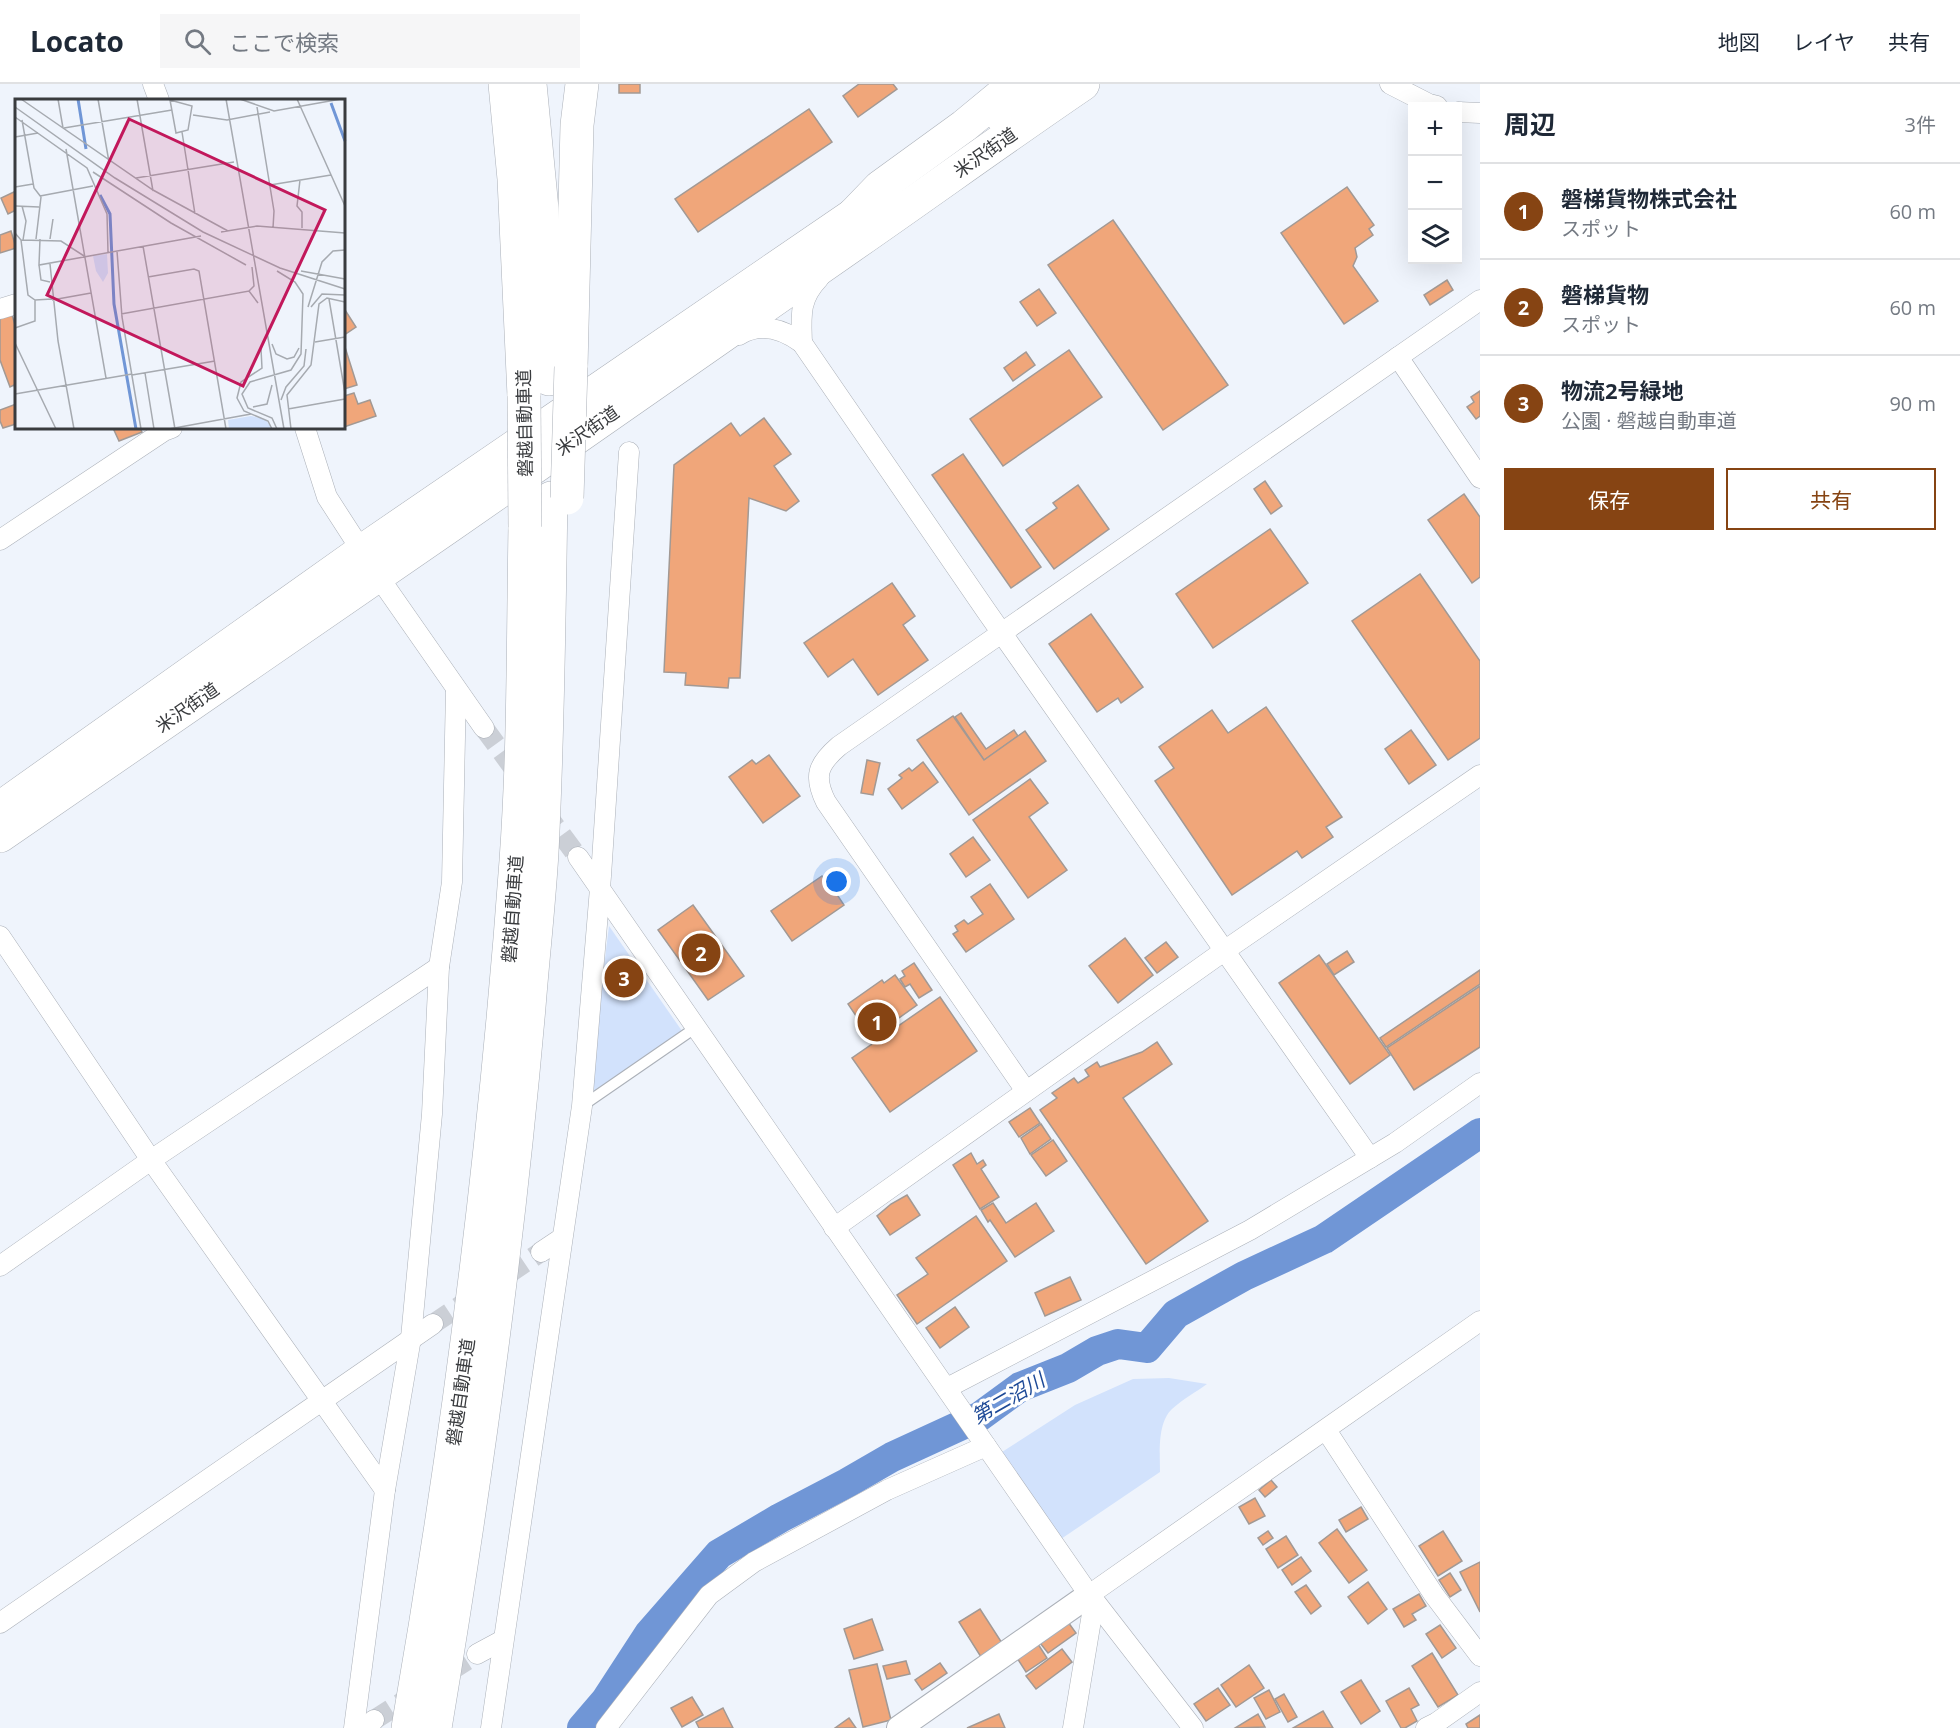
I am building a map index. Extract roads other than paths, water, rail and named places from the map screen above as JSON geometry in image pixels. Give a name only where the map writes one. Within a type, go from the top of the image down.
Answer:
[{"type":"highway","points":[[497,84],[514,179]]},
{"type":"highway","name":"磐越自動車道","points":[[408,1728],[459,1403],[494,1122],[516,858],[522,737],[525,527],[548,381],[514,179],[505,84]]},
{"type":"highway","name":"磐越自動車道","points":[[435,1728],[481,1428],[509,1219],[542,854],[559,498],[548,381],[542,209],[530,84]]},
{"type":"highway","points":[[548,381],[582,84]]},
{"type":"highway","points":[[853,230],[880,187],[964,126],[1015,84]]},
{"type":"highway","name":"米沢街道","points":[[0,808],[370,564],[624,404],[1042,84]]},
{"type":"highway","name":"米沢街道","points":[[0,836],[370,564],[853,230],[990,147],[1083,84]]},
{"type":"street","points":[[153,84],[159,99]]},
{"type":"street","points":[[1390,84],[1425,102]]},
{"type":"street","points":[[1462,112],[1480,113]]},
{"type":"street","points":[[802,343],[801,321],[805,296],[820,278],[850,253],[853,230]]},
{"type":"street","points":[[1026,1091],[826,802],[819,780],[818,771],[821,765],[839,746],[1480,300]]},
{"type":"street","points":[[0,309],[15,304]]},
{"type":"street","points":[[624,404],[631,405],[646,401],[734,339],[757,327],[785,332],[802,343],[1370,1158]]},
{"type":"street","points":[[1398,357],[1480,478]]},
{"type":"street","points":[[0,540],[169,429]]},
{"type":"street","points":[[305,429],[327,497],[370,564],[484,728]]},
{"type":"street","points":[[491,1728],[582,1106],[600,887],[629,452]]},
{"type":"street","points":[[354,1728],[386,1490],[411,1338],[432,1114],[439,968],[452,882],[456,688]]},
{"type":"street","points":[[834,1228],[1224,951],[1480,775]]},
{"type":"street","points":[[578,857],[699,1026],[834,1228],[1092,1599],[1193,1728]]},
{"type":"street","points":[[0,936],[151,1160],[386,1490]]},
{"type":"street","points":[[0,1266],[151,1160],[439,968]]},
{"type":"street","points":[[947,1388],[1250,1230],[1370,1158],[1480,1083]]},
{"type":"street","points":[[541,1252],[562,1238]]},
{"type":"street","points":[[899,1728],[1092,1599],[1480,1321]]},
{"type":"street","points":[[0,1623],[433,1324]]},
{"type":"street","points":[[1326,1430],[1434,1594],[1480,1656]]},
{"type":"street","points":[[606,1728],[708,1595],[726,1581],[754,1562],[983,1441]]},
{"type":"street","points":[[1072,1728],[1092,1599]]},
{"type":"street","points":[[477,1654],[503,1640]]},
{"type":"street","points":[[1426,1728],[1436,1724],[1480,1692]]},
{"type":"lane","points":[[582,1106],[699,1026]]},
{"type":"waterway","name":"第二沼川","points":[[582,1728],[606,1700],[649,1634],[719,1554],[892,1457],[979,1417],[1020,1387],[1068,1368],[1097,1351],[1118,1344],[1147,1348],[1176,1314],[1244,1276],[1324,1239],[1480,1133]]},
{"type":"tunnel","points":[[484,728],[520,777]]},
{"type":"tunnel","points":[[544,811],[578,857]]},
{"type":"tunnel","points":[[433,1324],[541,1252]]},
{"type":"tunnel","points":[[374,1720],[477,1654]]},
{"type":"place","name":"磐梯貨物","points":[[701,953]]},
{"type":"place","name":"物流2号緑地","points":[[624,978]]},
{"type":"place","name":"磐梯貨物株式会社","points":[[877,1022]]}]
